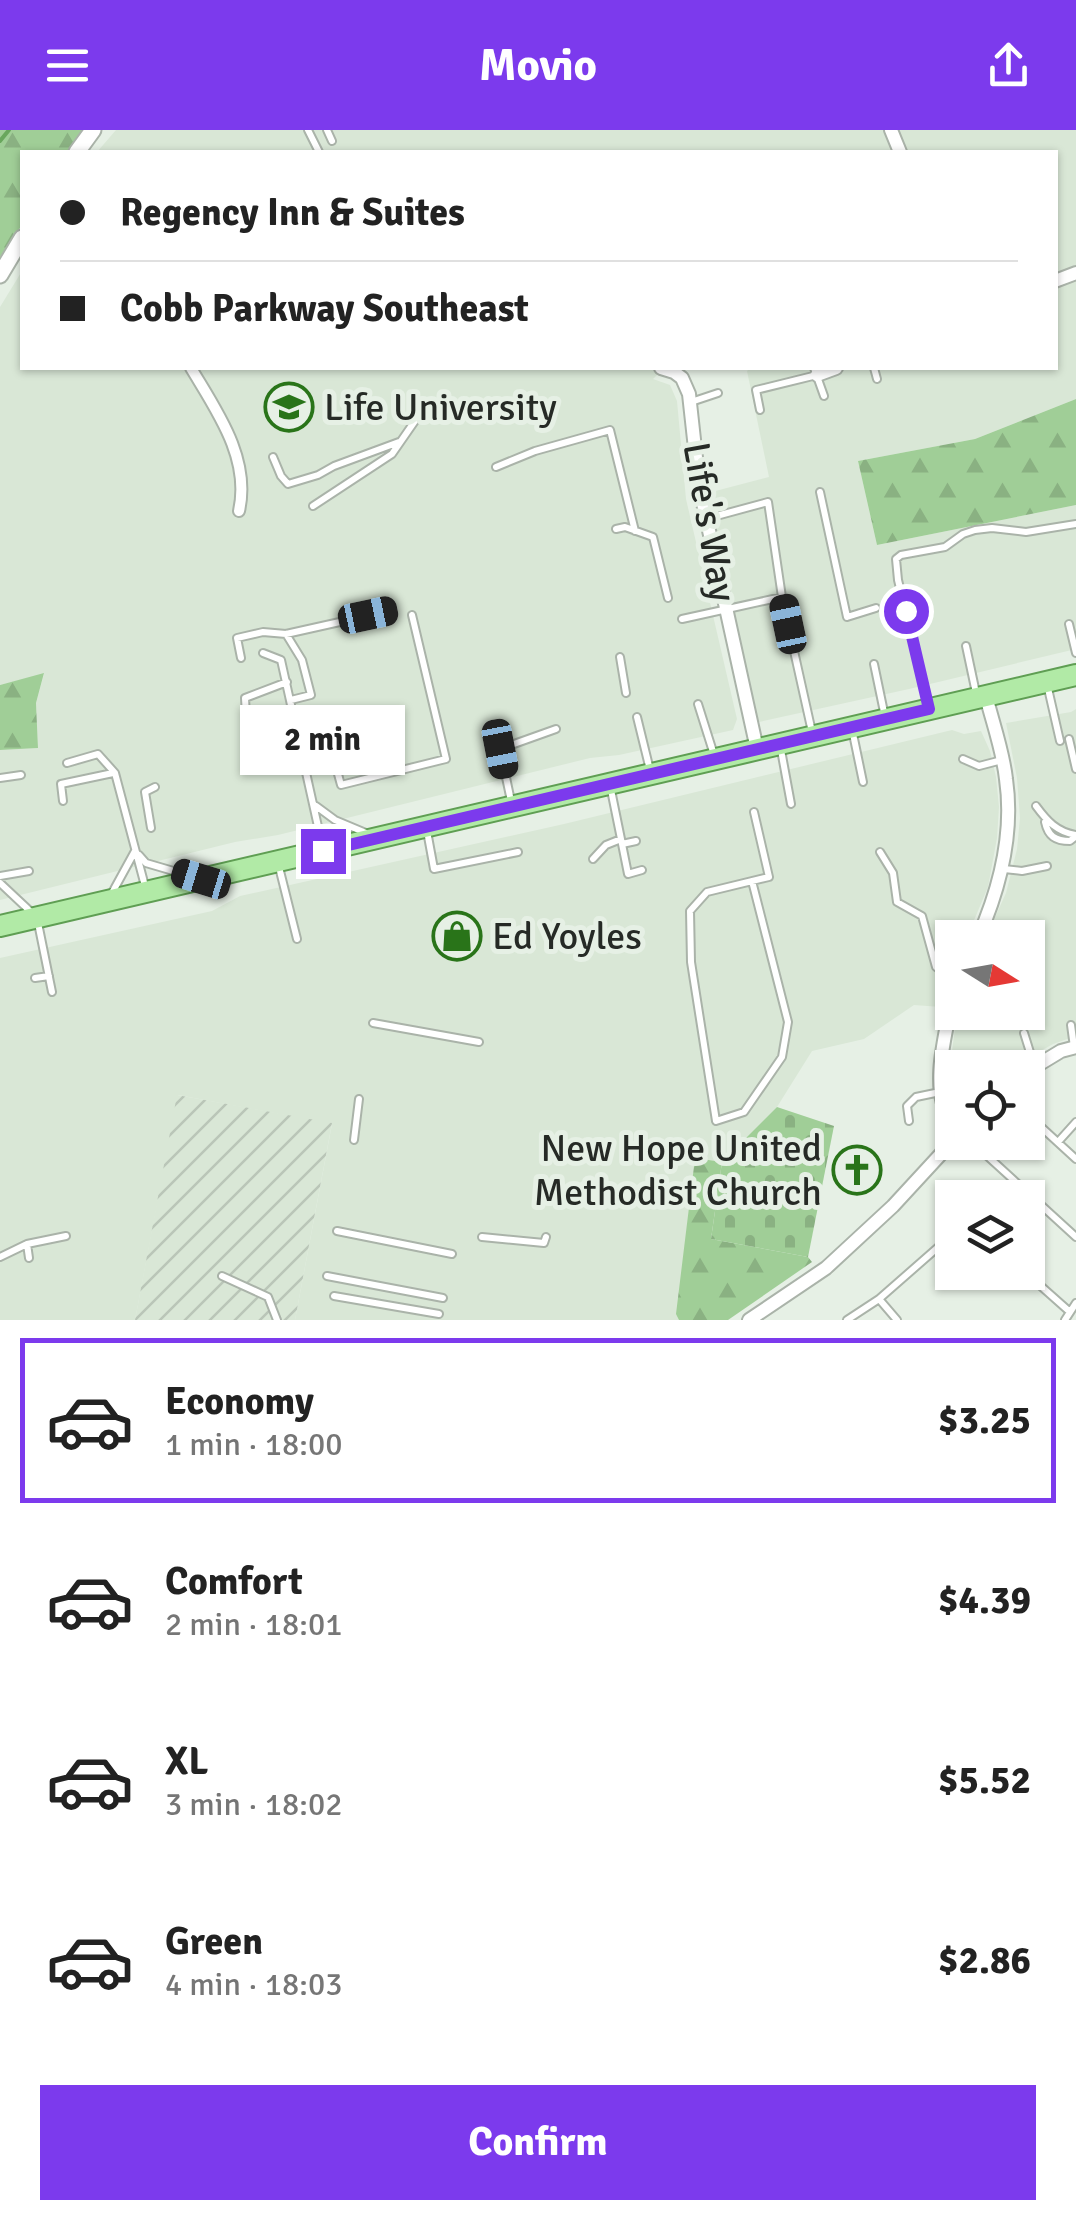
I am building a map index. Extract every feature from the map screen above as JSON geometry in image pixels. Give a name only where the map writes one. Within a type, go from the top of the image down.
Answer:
[{"type":"main road","points":[[0,926],[1076,675]]},
{"type":"street","points":[[78,150],[93,130]]},
{"type":"street","points":[[0,276],[20,241]]},
{"type":"street","points":[[191,370],[220,414],[242,475],[238,510]]},
{"type":"street","name":"Life's Way","points":[[668,370],[682,378],[690,402],[705,519],[756,749]]},
{"type":"street","points":[[981,697],[1003,760],[1008,816],[1002,868],[985,920]]},
{"type":"street","points":[[1045,1061],[1075,1047]]},
{"type":"street","points":[[749,1320],[826,1268],[935,1160]]},
{"type":"lane","points":[[328,130],[332,141]]},
{"type":"lane","points":[[875,370],[877,379]]},
{"type":"lane","points":[[760,410],[756,390],[816,371],[824,396]]},
{"type":"lane","points":[[690,402],[718,393]]},
{"type":"lane","points":[[314,506],[392,454],[417,418],[436,408]]},
{"type":"lane","points":[[496,468],[534,451],[610,430],[635,531]]},
{"type":"lane","points":[[273,458],[288,484],[400,442]]},
{"type":"lane","points":[[820,492],[847,617],[876,608]]},
{"type":"lane","points":[[705,519],[768,502],[782,596],[813,736]]},
{"type":"lane","points":[[929,709],[896,559],[945,547],[968,531],[992,528],[1026,532],[1076,524]]},
{"type":"lane","points":[[616,530],[625,527],[653,538],[668,598]]},
{"type":"lane","points":[[682,619],[782,596]]},
{"type":"lane","points":[[241,658],[237,638],[263,632],[286,634],[389,611]]},
{"type":"lane","points":[[298,730],[324,723],[341,784],[446,759],[412,615]]},
{"type":"lane","points":[[1072,628],[1076,653]]},
{"type":"lane","points":[[286,634],[302,660],[311,696],[291,700]]},
{"type":"lane","points":[[966,646],[981,697]]},
{"type":"lane","points":[[263,652],[281,660],[323,851]]},
{"type":"lane","points":[[620,657],[626,693]]},
{"type":"lane","points":[[874,664],[885,720]]},
{"type":"lane","points":[[246,715],[245,698],[286,682]]},
{"type":"lane","points":[[1046,682],[1076,769]]},
{"type":"lane","points":[[698,704],[716,759]]},
{"type":"lane","points":[[637,717],[651,774]]},
{"type":"lane","points":[[852,727],[863,782]]},
{"type":"lane","points":[[512,807],[500,749],[556,729]]},
{"type":"lane","points":[[780,743],[790,804]]},
{"type":"lane","points":[[254,753],[260,766],[274,768],[305,762]]},
{"type":"lane","points":[[67,762],[98,754],[114,773],[147,892]]},
{"type":"lane","points":[[963,760],[979,766],[1003,760]]},
{"type":"lane","points":[[63,802],[61,784],[114,773]]},
{"type":"lane","points":[[0,778],[21,775]]},
{"type":"lane","points":[[610,784],[628,874],[642,870]]},
{"type":"lane","points":[[151,828],[145,792],[155,787]]},
{"type":"lane","points":[[315,806],[335,820],[382,838]]},
{"type":"lane","points":[[1036,806],[1051,825],[1076,836]]},
{"type":"lane","points":[[752,881],[788,1022],[782,1057],[744,1112],[716,1121],[691,962],[690,911],[707,892],[752,881],[769,877],[754,812]]},
{"type":"lane","points":[[426,827],[434,868],[518,852]]},
{"type":"lane","points":[[593,859],[606,845],[636,842]]},
{"type":"lane","points":[[135,850],[146,863],[201,879]]},
{"type":"lane","points":[[108,901],[135,850]]},
{"type":"lane","points":[[880,852],[893,873],[897,902],[922,916],[935,963]]},
{"type":"lane","points":[[277,862],[297,939]]},
{"type":"lane","points":[[1002,868],[1022,871],[1046,866]]},
{"type":"lane","points":[[29,871],[0,880],[37,918],[52,992]]},
{"type":"lane","points":[[34,978],[49,976]]},
{"type":"lane","points":[[374,1023],[479,1042]]},
{"type":"lane","points":[[1071,1026],[1075,1047]]},
{"type":"lane","points":[[1024,1034],[1027,1050]]},
{"type":"lane","points":[[909,1121],[908,1106],[916,1097],[935,1093]]},
{"type":"lane","points":[[354,1140],[359,1099]]},
{"type":"lane","points":[[1058,1142],[1076,1122]]},
{"type":"lane","points":[[1045,1130],[1076,1158]]},
{"type":"lane","points":[[992,1160],[1076,1237]]},
{"type":"lane","points":[[337,1231],[452,1254]]},
{"type":"lane","points":[[0,1257],[27,1244],[66,1236]]},
{"type":"lane","points":[[482,1236],[544,1242],[546,1238]]},
{"type":"lane","points":[[27,1244],[30,1258]]},
{"type":"lane","points":[[847,1320],[879,1299],[935,1249]]},
{"type":"lane","points":[[222,1276],[268,1296],[277,1320]]},
{"type":"lane","points":[[327,1276],[443,1298]]},
{"type":"lane","points":[[1042,1290],[1067,1316],[1076,1303]]},
{"type":"lane","points":[[334,1296],[439,1314]]},
{"type":"lane","points":[[879,1299],[896,1320]]},
{"type":"shaded area","points":[[116,130],[1076,130],[1076,399],[975,439],[858,461],[877,545],[1076,505],[1076,649],[759,722],[704,494],[769,477],[748,370],[1058,370],[1058,150],[99,150]]},
{"type":"shaded area","points":[[20,274],[20,370],[662,370],[653,379],[670,385],[677,401],[686,499],[737,719],[733,730],[590,758],[0,900],[0,750],[38,748],[36,703],[44,674],[0,685],[0,307]]},
{"type":"shaded area","points":[[1076,709],[1076,1036],[1043,1050],[952,1050],[955,1030],[1045,1030],[1045,920],[994,920],[1006,893],[1020,818],[1006,723]]},
{"type":"shaded area","points":[[952,730],[964,734],[981,731],[990,751],[999,807],[988,887],[974,920],[935,920],[935,1007],[914,1005],[864,1039],[812,1051],[777,1107],[723,1162],[695,1159],[679,1320],[295,1320],[332,1124],[178,1095],[135,1320],[0,1320],[0,958],[212,911],[240,896],[564,824]]},
{"type":"shaded area","points":[[177,1095],[332,1123],[295,1320],[135,1320]]},
{"type":"green space","points":[[0,130],[87,130],[75,150],[20,150],[20,228],[0,257]]},
{"type":"green space","points":[[1076,399],[1076,505],[877,545],[858,461],[975,439]]},
{"type":"green space","points":[[44,673],[36,703],[38,748],[0,750],[0,685]]},
{"type":"green space","points":[[777,1107],[834,1126],[808,1257],[711,1239],[722,1162]]},
{"type":"green space","points":[[695,1158],[722,1162],[711,1239],[808,1257],[812,1262],[728,1320],[679,1320],[676,1314]]},
{"type":"waterway","points":[[0,141],[9,130]]},
{"type":"place","name":"Life University","points":[[289,407]]},
{"type":"place","name":"Ed Yoyles","points":[[457,936]]},
{"type":"place","name":"New Hope United Methodist Church","points":[[857,1170]]},
{"type":"route","points":[[323,851],[929,709],[906,611]]}]
